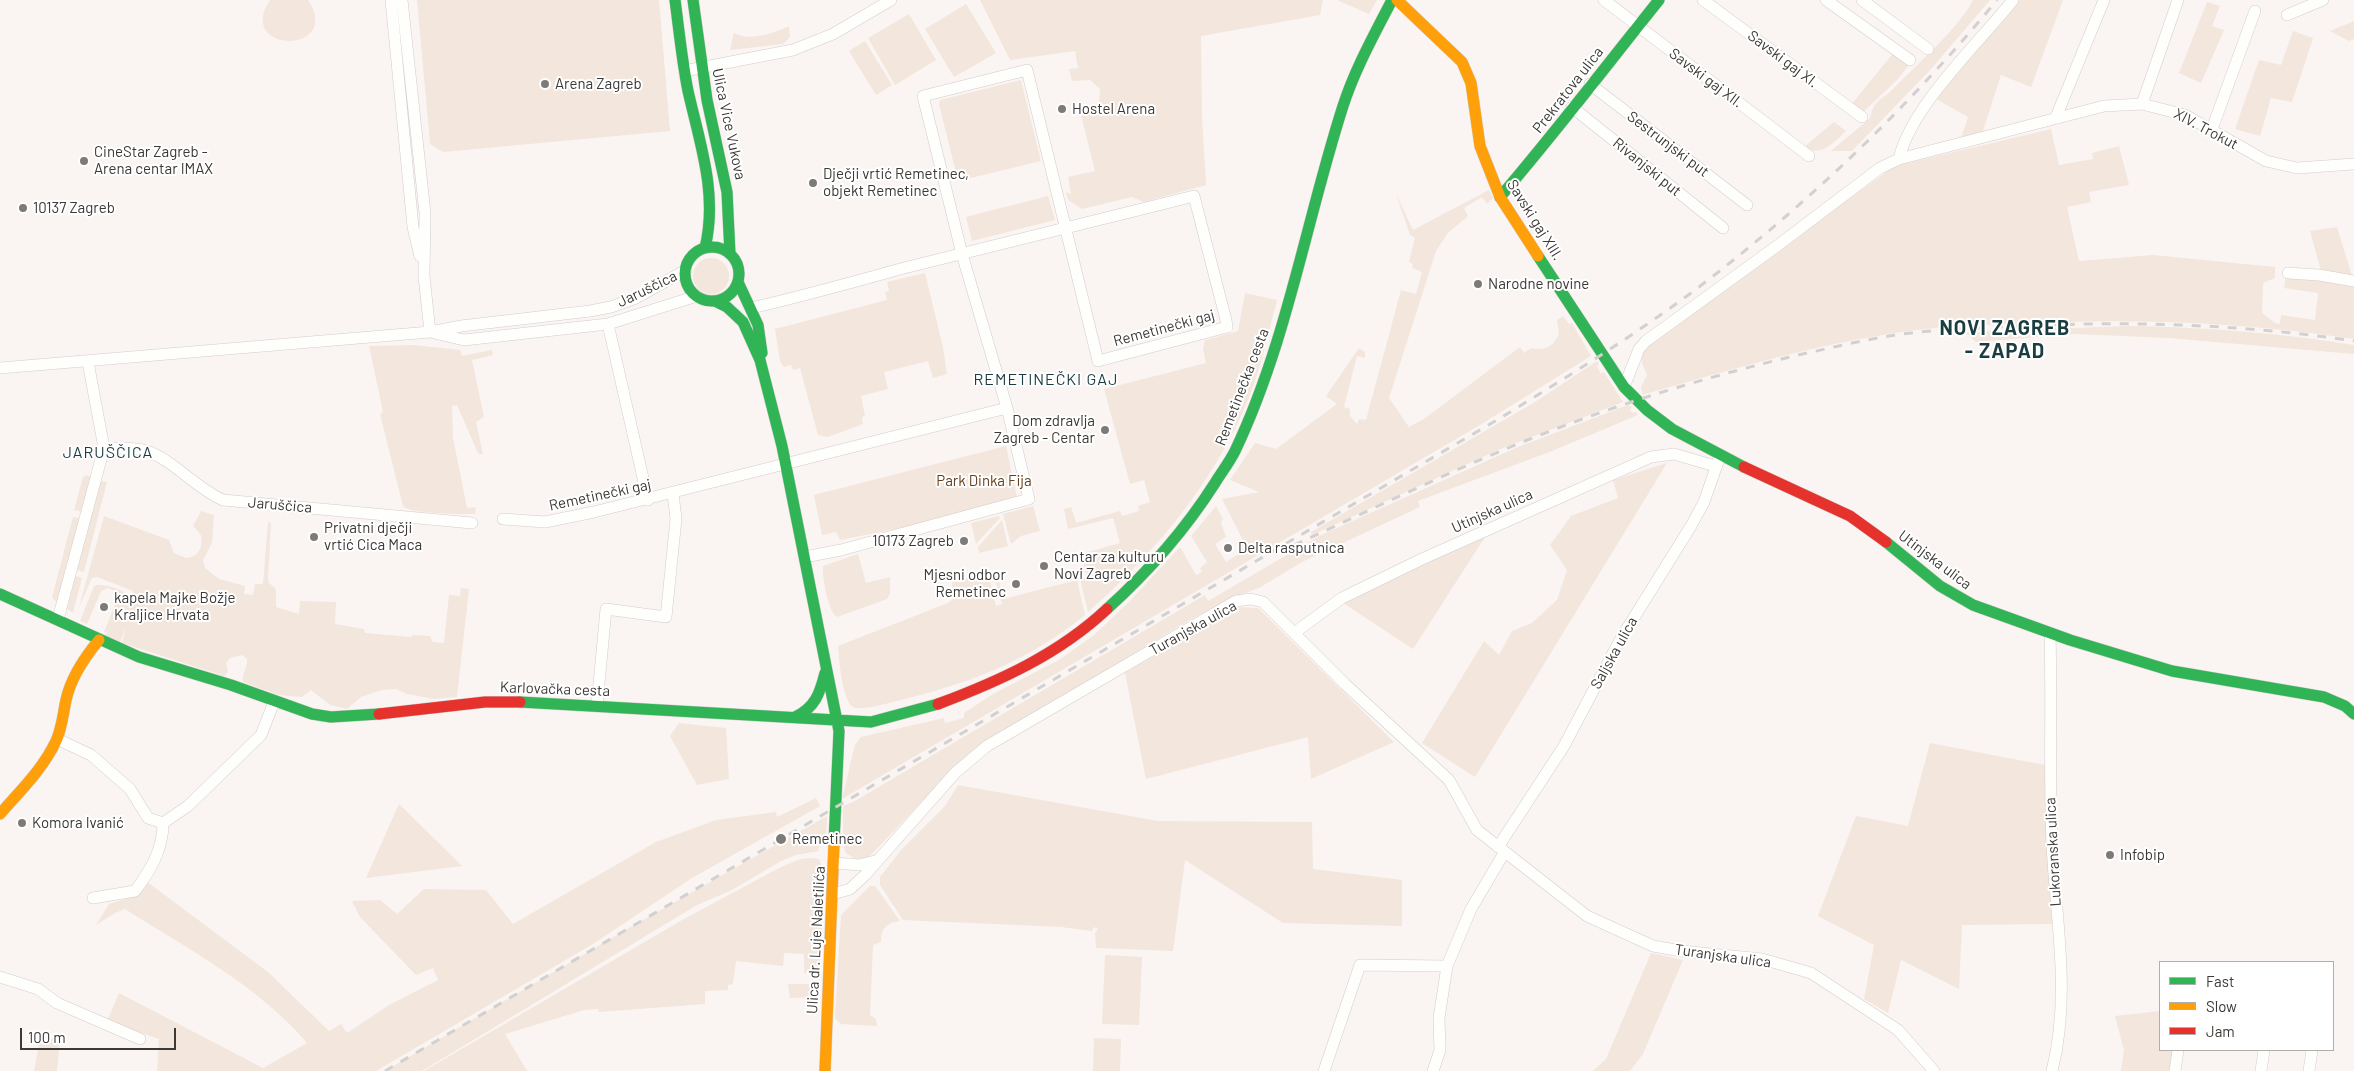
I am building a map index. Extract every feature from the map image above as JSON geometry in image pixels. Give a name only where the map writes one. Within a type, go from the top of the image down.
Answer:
[{"type":"street","points":[[391,0],[413,227],[424,276],[430,332]]},
{"type":"street","points":[[402,0],[425,213],[424,276]]},
{"type":"street","name":"Ulica Vice Vukova","points":[[674,0],[684,71],[712,194],[710,230],[705,248]]},
{"type":"street","name":"Ulica Vice Vukova","points":[[693,0],[702,67],[727,192],[730,254]]},
{"type":"street","points":[[684,71],[786,52],[810,44],[891,0]]},
{"type":"street","name":"Remetinečka cesta","points":[[837,721],[871,722],[940,704],[986,686],[1047,654],[1093,622],[1129,589],[1173,541],[1197,510],[1234,453],[1258,396],[1275,348],[1343,106],[1361,59],[1392,0]]},
{"type":"street","name":"Savski gaj XIII.","points":[[1397,0],[1462,62],[1468,72],[1480,146],[1500,197],[1602,354]]},
{"type":"street","name":"Savski gaj XII.","points":[[1604,0],[1809,156]]},
{"type":"street","name":"Prekratova ulica","points":[[1500,197],[1551,138],[1572,107],[1639,27],[1659,0]]},
{"type":"street","name":"Savski gaj XI.","points":[[1703,0],[1862,117]]},
{"type":"street","points":[[1826,0],[1910,60]]},
{"type":"street","points":[[1862,0],[1928,49]]},
{"type":"street","points":[[1898,158],[1909,131],[1940,85],[2013,0]]},
{"type":"street","points":[[2056,117],[2104,0]]},
{"type":"street","points":[[2142,104],[2178,0]]},
{"type":"street","points":[[2287,15],[2322,0]]},
{"type":"street","points":[[2212,129],[2255,11]]},
{"type":"street","name":"Remetinečki gaj","points":[[751,308],[962,254],[1067,228],[1194,196],[1227,327],[1098,360],[1067,228],[1027,70],[923,96],[962,254],[1007,408],[1030,499],[841,550],[805,557]]},
{"type":"street","name":"Sestrunjski put","points":[[1590,84],[1747,204]]},
{"type":"street","name":"XIV. Trokut","points":[[1624,387],[1640,349],[1646,341],[1880,168],[1898,158],[2104,106],[2142,104],[2186,115],[2248,152],[2282,165],[2320,168],[2354,164]]},
{"type":"street","name":"Rivanjski put","points":[[1572,107],[1723,228]]},
{"type":"street","points":[[760,360],[762,340],[751,308],[738,282],[738,266],[730,254],[722,249],[705,248],[692,256],[686,270],[688,285],[698,296],[727,307],[742,322],[760,360],[786,465],[837,721]]},
{"type":"street","name":"Jaruščica","points":[[0,368],[430,332],[461,326],[590,311],[611,307],[636,298],[686,270]]},
{"type":"street","points":[[2288,273],[2310,274],[2354,281]]},
{"type":"street","points":[[715,301],[729,295],[738,282]]},
{"type":"street","name":"Jaruščica","points":[[430,332],[464,340],[608,324],[698,296]]},
{"type":"street","name":"Jaruščica","points":[[608,324],[648,500]]},
{"type":"street","name":"Utinjska ulica","points":[[1602,354],[1624,387],[1649,413],[1721,455],[1850,516],[1869,528],[1959,598],[2050,633],[2172,671],[2324,697],[2349,703],[2354,714]]},
{"type":"street","points":[[58,619],[104,448],[88,362]]},
{"type":"street","name":"Remetinečki gaj","points":[[503,519],[545,522],[648,500],[1007,408]]},
{"type":"street","name":"Jaruščica","points":[[104,448],[136,448],[147,451],[161,458],[210,494],[223,500],[472,523]]},
{"type":"street","name":"Utinjska ulica","points":[[1294,633],[1342,598],[1431,555],[1651,457],[1674,454],[1714,466]]},
{"type":"street","name":"Saljska ulica","points":[[1501,850],[1564,746],[1620,640],[1691,526],[1704,502],[1714,466],[1721,455]]},
{"type":"street","name":"Remetinečki gaj","points":[[597,705],[606,609],[666,617],[676,519],[673,494]]},
{"type":"street","name":"Karlovačka cesta","points":[[0,594],[139,657],[231,685],[274,702],[331,717],[486,702],[597,705],[837,721]]},
{"type":"street","name":"Turanjska ulica","points":[[833,894],[850,889],[955,773],[987,746],[1236,601],[1251,599],[1263,602],[1449,780],[1477,830],[1587,916],[1653,946],[1681,952],[1762,959],[1811,973],[1898,1030],[1934,1071]]},
{"type":"street","name":"Lukoranska ulica","points":[[2050,633],[2050,783],[2054,879],[2062,973],[2060,1018],[2052,1071]]},
{"type":"street","points":[[0,814],[27,785],[47,758],[57,739],[71,682],[79,665],[99,640]]},
{"type":"street","points":[[795,717],[806,712],[814,703],[827,667]]},
{"type":"street","points":[[163,823],[188,806],[261,735],[274,702]]},
{"type":"street","name":"Ulica dr. Luje Naletilića","points":[[825,1071],[840,742],[837,721]]},
{"type":"street","points":[[57,739],[91,755],[130,789],[148,818],[163,823]]},
{"type":"street","points":[[93,898],[135,891],[146,876],[161,846],[163,823]]},
{"type":"street","points":[[1433,1071],[1440,1050],[1439,1018],[1447,966],[1471,909],[1501,850]]},
{"type":"street","points":[[835,863],[859,865],[875,861]]},
{"type":"street","points":[[1324,1071],[1360,965],[1447,966]]},
{"type":"street","points":[[0,977],[38,989],[65,1006],[140,1039]]},
{"type":"street","points":[[2175,1071],[2178,1051]]},
{"type":"street","points":[[2262,1071],[2264,1051]]},
{"type":"street","points":[[2310,1071],[2312,1051]]},
{"type":"green space","points":[[270,0],[308,0],[315,18],[312,31],[302,38],[289,41],[276,38],[266,31],[263,18]]},
{"type":"green space","name":"Arena Zagreb","points":[[417,0],[659,0],[670,131],[443,152],[430,144]]},
{"type":"green space","points":[[980,0],[1323,0],[1320,15],[1201,36],[1202,118],[1206,185],[1144,202],[1132,197],[1082,209],[1068,200],[1066,192],[1071,194],[1068,177],[1095,171],[1080,111],[1099,103],[1100,89],[1090,80],[1072,81],[1069,69],[1078,68],[1075,51],[1010,60]]},
{"type":"green space","points":[[1337,0],[1377,0],[1369,14]]},
{"type":"green space","points":[[1973,0],[1990,0],[1932,68],[1852,151],[1831,151],[1870,118],[1878,101],[1893,89],[1948,34],[1967,11]]},
{"type":"green space","points":[[2018,0],[2063,0],[2031,87],[2001,75],[1982,134],[1961,138],[1968,117],[1936,99]]},
{"type":"green space","points":[[2207,2],[2220,6],[2212,26],[2224,30],[2201,83],[2179,73]]},
{"type":"green space","points":[[966,4],[996,53],[954,77],[925,29]]},
{"type":"green space","points":[[909,14],[936,60],[895,85],[868,38]]},
{"type":"green space","points":[[2354,21],[2354,39],[2349,41],[2330,31]]},
{"type":"green space","points":[[789,26],[790,37],[783,44],[730,50],[734,33],[740,36],[754,37],[769,34]]},
{"type":"green space","points":[[2293,31],[2313,38],[2292,102],[2271,98],[2260,136],[2235,129],[2259,60],[2281,65]]},
{"type":"green space","points":[[865,41],[892,85],[876,95],[849,51]]},
{"type":"green space","points":[[1894,52],[1910,64],[1898,79],[1862,113],[1850,106]]},
{"type":"green space","points":[[1021,80],[1041,161],[958,181],[939,104],[940,100]]},
{"type":"green space","points":[[1834,122],[1846,131],[1827,148],[1816,151],[1804,147]]},
{"type":"green space","points":[[2051,129],[2059,165],[2093,159],[2092,153],[2119,146],[2129,185],[2089,192],[2091,202],[2067,207],[2079,261],[2153,255],[2275,267],[2275,278],[2263,283],[2262,313],[2275,323],[2280,324],[2281,315],[2315,320],[2318,293],[2284,288],[2286,275],[2354,283],[2354,339],[2268,328],[2181,322],[2051,322],[1933,328],[1857,339],[1826,346],[1642,395],[1641,387],[1647,375],[1642,363],[1642,352],[1660,333],[1895,166]]},
{"type":"green space","points":[[1489,190],[1493,198],[1487,204],[1482,197],[1464,208],[1468,216],[1448,233],[1436,251],[1389,398],[1409,427],[1424,419],[1520,347],[1524,353],[1531,348],[1540,349],[1551,345],[1559,334],[1557,320],[1563,316],[1569,324],[1572,323],[1591,356],[1480,425],[842,799],[855,745],[861,737],[944,718],[945,723],[964,718],[964,713],[993,694],[1059,660],[1094,635],[1128,603],[1180,547],[1196,575],[1202,572],[1200,568],[1207,562],[1191,536],[1216,506],[1223,519],[1221,523],[1226,537],[1215,544],[1226,562],[1239,554],[1237,549],[1245,544],[1222,499],[1259,492],[1230,480],[1255,443],[1276,449],[1337,404],[1326,396],[1359,348],[1365,352],[1365,358],[1357,356],[1344,407],[1350,409],[1350,416],[1357,424],[1359,419],[1366,420],[1401,290],[1416,294],[1422,272],[1412,268],[1413,264],[1409,262],[1415,238],[1410,235],[1396,194],[1413,230]]},
{"type":"green space","points":[[1048,196],[1055,220],[972,241],[966,217]]},
{"type":"green space","points":[[2337,227],[2352,276],[2321,271],[2310,231]]},
{"type":"green space","points":[[711,258],[718,259],[724,263],[728,269],[728,283],[724,289],[718,293],[711,294],[704,293],[698,289],[694,283],[693,276],[694,269],[698,263],[704,259]]},
{"type":"green space","points":[[925,273],[943,347],[947,374],[933,378],[928,361],[884,372],[888,389],[861,396],[865,416],[862,417],[863,424],[828,437],[818,435],[800,368],[793,370],[791,365],[784,367],[780,361],[775,329],[887,300],[885,292],[889,291],[887,282]]},
{"type":"green space","points":[[1245,293],[1277,300],[1255,381],[1242,414],[1226,446],[1186,507],[1139,563],[1088,612],[1080,579],[1087,577],[1081,554],[1120,543],[1113,518],[1068,529],[1064,509],[1071,507],[1076,523],[1120,511],[1122,516],[1139,511],[1138,506],[1150,502],[1144,480],[1130,484],[1104,389],[1206,363],[1203,349],[1205,340],[1238,331]]},
{"type":"green space","points":[[2128,326],[2213,329],[2298,337],[2354,345],[2354,354],[2169,338],[2074,334],[1976,342],[1965,332]]},
{"type":"green space","points":[[414,345],[460,350],[462,356],[492,350],[493,355],[472,360],[484,417],[476,422],[483,454],[479,454],[477,451],[457,405],[452,406],[453,438],[467,508],[476,507],[475,514],[415,511],[403,506],[380,414],[383,412],[369,346]]},
{"type":"green space","points":[[1597,361],[1601,374],[1604,372],[1623,402],[1498,450],[1312,535],[1311,532],[1535,402]]},
{"type":"green space","points":[[1628,405],[1632,407],[1630,410],[1633,413],[1636,412],[1638,415],[1552,451],[1418,501],[1420,507],[1302,562],[1259,588],[1232,598],[1186,622],[981,745],[951,771],[868,858],[855,859],[846,853],[843,844],[843,806],[853,802],[1205,595],[1208,601],[1321,535],[1518,447]]},
{"type":"green space","name":"Park Dinka Fija","points":[[1006,446],[1018,502],[967,515],[840,540],[836,532],[822,535],[814,495]]},
{"type":"green space","points":[[1667,463],[1475,777],[1422,743],[1484,641],[1499,655],[1512,631],[1532,623],[1557,600],[1567,570],[1550,545],[1571,516],[1618,498],[1613,480]]},
{"type":"green space","points":[[86,475],[91,477],[82,512],[74,510],[83,477]]},
{"type":"green space","points":[[100,481],[107,482],[84,572],[77,570]]},
{"type":"green space","points":[[1033,506],[1040,531],[1021,536],[1011,544],[1003,514]]},
{"type":"green space","points":[[201,511],[214,515],[212,543],[203,560],[205,568],[219,579],[245,586],[244,594],[253,595],[255,584],[263,584],[268,522],[271,523],[268,578],[269,583],[276,589],[276,607],[299,614],[300,601],[336,602],[335,624],[364,629],[365,633],[411,637],[413,635],[430,636],[433,642],[444,643],[449,595],[460,596],[461,588],[469,589],[457,697],[434,699],[407,694],[396,689],[381,690],[361,697],[347,709],[330,705],[311,690],[302,697],[279,695],[243,682],[247,659],[242,655],[230,658],[226,663],[228,672],[224,676],[122,643],[126,627],[120,642],[105,636],[107,633],[104,632],[116,602],[115,591],[108,588],[101,591],[87,624],[80,621],[94,586],[102,585],[114,588],[124,592],[131,598],[133,591],[97,577],[92,578],[79,607],[104,516],[169,540],[174,553],[186,558],[194,556],[201,547],[201,535],[193,526]]},
{"type":"green space","points":[[999,516],[1000,518],[976,544],[971,523]]},
{"type":"green space","points":[[73,517],[80,518],[58,604],[52,597]]},
{"type":"green space","points":[[1002,520],[1008,546],[979,553],[978,547]]},
{"type":"green space","points":[[1485,537],[1413,649],[1340,601]]},
{"type":"green space","points":[[858,554],[866,583],[890,577],[890,593],[887,599],[837,617],[828,601],[823,566]]},
{"type":"green space","points":[[988,573],[996,606],[1002,604],[996,582],[999,582],[1003,599],[1077,580],[1085,615],[1060,634],[1010,663],[958,684],[872,707],[855,708],[849,703],[840,669],[838,646],[948,603],[953,599],[952,582]]},
{"type":"green space","points":[[75,576],[82,578],[73,613],[67,609]]},
{"type":"green space","points":[[1238,607],[1258,608],[1394,742],[1311,779],[1308,737],[1146,779],[1125,673]]},
{"type":"green space","points":[[679,723],[726,728],[729,779],[697,785],[670,736]]},
{"type":"green space","points":[[1930,743],[2045,765],[2052,924],[1962,925],[1959,989],[1901,960],[1888,1013],[1864,999],[1874,945],[1818,916],[1856,816],[1908,826]]},
{"type":"green space","points":[[958,785],[1158,821],[1312,822],[1313,869],[1402,880],[1402,926],[1283,923],[1185,860],[1173,951],[1096,948],[1095,933],[1098,929],[1094,927],[1092,931],[1061,927],[903,920],[880,885],[880,877],[902,849],[945,806]]},
{"type":"green space","points":[[816,798],[820,806],[692,878],[593,944],[376,1071],[157,1071],[159,1039],[107,1021],[119,993],[263,1068],[307,1043],[288,1023],[245,986],[198,954],[125,909],[96,925],[109,904],[138,895],[146,881],[268,972],[329,1031],[341,1024],[347,1033],[389,1005],[438,980],[433,968],[416,975],[360,917],[352,901],[380,900],[397,914],[424,889],[486,890],[513,924],[656,842],[716,820],[776,812],[777,817]]},
{"type":"green space","points":[[399,804],[462,866],[366,878]]},
{"type":"green space","points":[[827,816],[826,841],[818,849],[819,851],[796,855],[781,861],[732,890],[697,905],[422,1071],[385,1071],[627,929]]},
{"type":"green space","points":[[800,859],[819,859],[825,873],[819,974],[804,973],[804,954],[784,953],[783,966],[736,961],[733,984],[728,985],[728,990],[705,991],[705,1004],[599,1012],[598,1009],[584,1010],[505,1034],[527,1071],[424,1071],[684,919],[779,868]]},
{"type":"green space","points":[[870,886],[875,886],[900,921],[885,927],[881,942],[873,945],[870,1015],[876,1019],[877,1026],[841,1024],[835,1018],[841,915]]},
{"type":"green space","points":[[1651,953],[1683,960],[1643,1054],[1630,1071],[1593,1071],[1606,1059]]},
{"type":"green space","points":[[1105,955],[1142,957],[1139,1025],[1102,1024]]},
{"type":"green space","points":[[788,984],[808,984],[819,987],[819,997],[790,998]]},
{"type":"green space","points":[[2159,1011],[2159,1051],[2174,1051],[2170,1071],[2121,1071],[2124,1050],[2115,1016]]},
{"type":"green space","points":[[41,1035],[60,1040],[57,1071],[34,1071]]},
{"type":"green space","points":[[1094,1038],[1121,1039],[1120,1071],[1093,1071]]},
{"type":"railway","points":[[385,1071],[1497,420],[1622,341],[1695,290],[1736,258],[1855,154],[1928,79],[1997,0]]},
{"type":"railway","points":[[1294,545],[1460,469],[1527,440],[1590,416],[1735,371],[1875,338],[1916,332],[1974,328],[2144,324],[2228,327],[2354,341]]},
{"type":"traffic: fast","points":[[675,0],[688,91],[706,169],[710,208],[705,248]]},
{"type":"traffic: fast","points":[[693,0],[707,100],[727,192],[730,254]]},
{"type":"traffic: fast","points":[[1107,609],[1137,580],[1178,534],[1228,464],[1235,451],[1269,367],[1295,281],[1343,106],[1359,65],[1392,0]]},
{"type":"traffic: fast","points":[[1500,197],[1561,124],[1659,0]]},
{"type":"traffic: fast","points":[[712,247],[722,249],[731,255],[737,264],[739,274],[737,284],[731,293],[722,299],[712,301],[702,299],[693,293],[687,284],[685,274],[687,264],[693,255],[702,249],[712,247]]},
{"type":"traffic: fast","points":[[1538,256],[1624,387],[1647,410],[1672,429],[1744,467]]},
{"type":"traffic: fast","points":[[738,282],[758,325],[762,353]]},
{"type":"traffic: fast","points":[[715,301],[727,307],[743,322],[760,360],[782,446],[839,731],[834,843]]},
{"type":"traffic: fast","points":[[1886,542],[1940,586],[1973,605],[2070,640],[2172,671],[2324,697],[2345,706],[2354,714]]},
{"type":"traffic: fast","points":[[0,594],[139,657],[231,685],[312,714],[331,717],[379,714]]},
{"type":"traffic: fast","points":[[795,717],[807,709],[816,699],[825,673]]},
{"type":"traffic: fast","points":[[520,702],[871,722],[938,704]]},
{"type":"traffic: slow","points":[[1397,0],[1462,62],[1471,83],[1480,146],[1500,197],[1538,256]]},
{"type":"traffic: slow","points":[[0,814],[31,779],[51,751],[60,731],[71,683],[83,661],[99,640]]},
{"type":"traffic: slow","points":[[825,1071],[834,843]]},
{"type":"traffic: jam","points":[[1744,467],[1850,516],[1886,542]]},
{"type":"traffic: jam","points":[[938,704],[984,686],[1028,665],[1069,640],[1107,609]]},
{"type":"traffic: jam","points":[[379,714],[485,702],[520,702]]},
{"type":"place","name":"Arena Zagreb","points":[[545,84]]},
{"type":"place","name":"Hostel Arena","points":[[1062,109]]},
{"type":"place","name":"CineStar Zagreb - Arena centar IMAX","points":[[84,161]]},
{"type":"place","name":"Dječji vrtić Remetinec, objekt Remetinec","points":[[813,183]]},
{"type":"place","name":"10137 Zagreb","points":[[23,208]]},
{"type":"place","name":"Narodne novine","points":[[1478,284]]},
{"type":"place","name":"Dom zdravlja Zagreb - Centar","points":[[1105,430]]},
{"type":"place","name":"Privatni dječji vrtić Cica Maca","points":[[314,537]]},
{"type":"place","name":"10173 Zagreb","points":[[964,541]]},
{"type":"place","name":"Delta rasputnica","points":[[1228,548]]},
{"type":"place","name":"Centar za kulturu Novi Zagreb","points":[[1044,566]]},
{"type":"place","name":"Mjesni odbor Remetinec","points":[[1016,584]]},
{"type":"place","name":"kapela Majke Božje Kraljice Hrvata","points":[[104,607]]},
{"type":"place","name":"Komora Ivanić","points":[[22,823]]},
{"type":"place","name":"Remetinec","points":[[781,839]]},
{"type":"place","name":"Infobip","points":[[2110,855]]},
{"type":"district","name":"NOVI ZAGREB - ZAPAD","points":[[2005,340]]},
{"type":"district","name":"REMETINEČKI GAJ","points":[[1046,380]]},
{"type":"district","name":"JARUŠČICA","points":[[108,453]]}]
